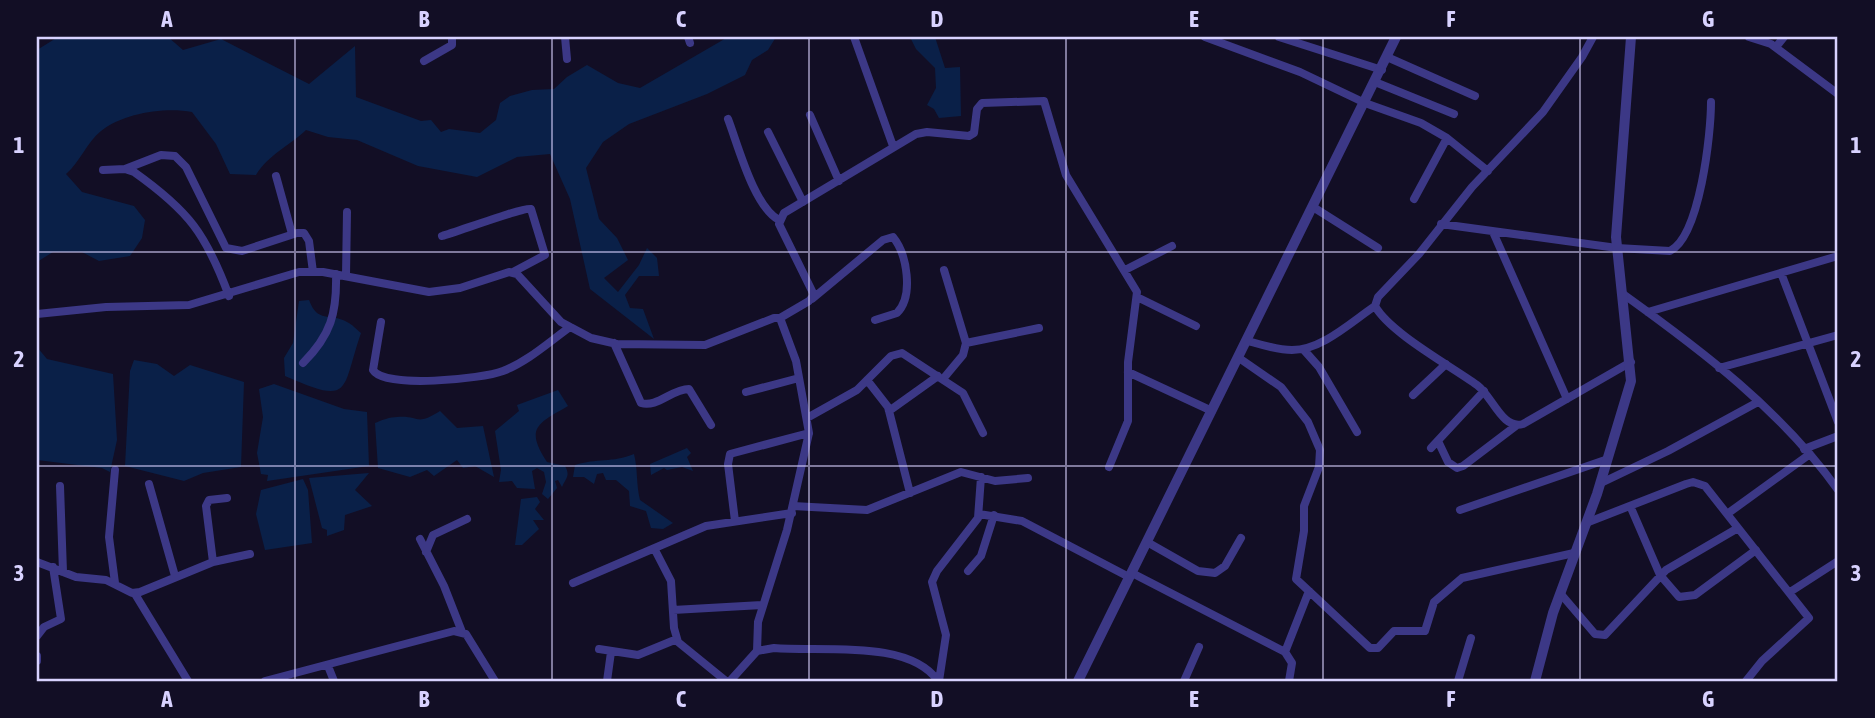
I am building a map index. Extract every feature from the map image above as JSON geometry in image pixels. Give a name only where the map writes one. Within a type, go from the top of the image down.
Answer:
[{"type":"street","points":[[424,61],[452,46],[452,37]]},
{"type":"street","points":[[565,37],[566,59]]},
{"type":"street","points":[[854,37],[893,146]]},
{"type":"street","points":[[1279,37],[1382,70]]},
{"type":"street","points":[[1081,681],[1130,575],[1396,37]]},
{"type":"street","points":[[1248,341],[1281,349],[1303,349],[1329,336],[1375,306],[1378,297],[1419,254],[1441,224],[1543,112],[1572,73],[1593,37]]},
{"type":"street","points":[[1535,681],[1536,669],[1560,593],[1601,483],[1630,388],[1631,362],[1617,248],[1631,37]]},
{"type":"street","points":[[1749,37],[1776,47],[1838,94]]},
{"type":"street","points":[[1776,47],[1784,37]]},
{"type":"street","points":[[1212,38],[1300,72],[1365,103],[1414,120],[1447,138],[1488,171]]},
{"type":"street","points":[[1387,57],[1475,96]]},
{"type":"street","points":[[1376,82],[1454,114]]},
{"type":"street","points":[[779,220],[784,212],[893,146],[922,132],[966,137],[974,133],[977,109],[982,103],[1044,101],[1066,175],[1125,270],[1137,297],[1128,372],[1128,421],[1109,467]]},
{"type":"street","points":[[1441,224],[1617,248],[1666,251],[1678,247],[1690,224],[1707,153],[1711,102]]},
{"type":"street","points":[[810,115],[839,181]]},
{"type":"street","points":[[728,119],[758,193],[769,212],[779,220],[814,290],[812,299]]},
{"type":"street","points":[[768,132],[803,202]]},
{"type":"street","points":[[1414,199],[1447,138]]},
{"type":"street","points":[[103,170],[125,169],[164,155],[183,161],[220,239],[231,250],[242,251],[301,232],[307,236],[313,272]]},
{"type":"street","points":[[125,169],[152,185],[193,223],[212,252],[229,296]]},
{"type":"street","points":[[276,176],[292,234]]},
{"type":"street","points":[[37,314],[106,307],[189,305],[229,296],[285,274],[313,272],[436,292],[513,272],[545,255],[531,209],[523,207],[496,219],[442,236]]},
{"type":"street","points":[[1313,207],[1378,248]]},
{"type":"street","points":[[346,276],[347,212]]},
{"type":"street","points":[[1493,232],[1567,399]]},
{"type":"street","points":[[513,272],[551,313],[591,338],[614,343],[705,345],[780,318],[812,299],[883,240],[893,237],[903,265],[906,297],[897,313],[875,320]]},
{"type":"street","points":[[1125,270],[1172,246]]},
{"type":"street","points":[[1648,312],[1838,256]]},
{"type":"street","points":[[889,411],[941,377],[962,355],[966,343],[944,270]]},
{"type":"street","points":[[1781,273],[1838,422]]},
{"type":"street","points":[[303,363],[324,341],[328,331],[335,310],[336,274]]},
{"type":"street","points":[[1623,294],[1719,368],[1758,402],[1807,452],[1838,490]]},
{"type":"street","points":[[1137,297],[1196,326]]},
{"type":"street","points":[[1375,306],[1409,337],[1484,391],[1506,421],[1517,425]]},
{"type":"street","points":[[757,652],[756,632],[762,605],[793,509],[809,433],[791,343],[780,318]]},
{"type":"street","points":[[381,322],[373,370],[383,380],[458,379],[504,371],[570,327]]},
{"type":"street","points":[[966,343],[1039,328]]},
{"type":"street","points":[[1719,368],[1838,335]]},
{"type":"street","points":[[614,343],[641,403],[650,404],[678,391],[689,390],[711,425]]},
{"type":"street","points":[[1303,349],[1319,367],[1357,432]]},
{"type":"street","points":[[807,418],[857,390],[897,354],[908,356],[941,377],[968,400],[984,433]]},
{"type":"street","points":[[1239,358],[1280,387],[1308,422],[1320,450],[1320,467],[1304,506],[1304,531],[1295,573],[1298,582],[1374,649],[1394,631],[1425,631],[1434,602],[1468,575],[1574,553]]},
{"type":"street","points":[[1484,391],[1434,444],[1448,462],[1457,468],[1517,425],[1631,362]]},
{"type":"street","points":[[1413,395],[1446,364]]},
{"type":"street","points":[[1128,372],[1212,411]]},
{"type":"street","points":[[746,392],[799,378]]},
{"type":"street","points":[[867,380],[882,397],[889,411],[910,493]]},
{"type":"street","points":[[1601,483],[1668,452],[1758,402]]},
{"type":"street","points":[[735,521],[728,464],[730,454],[809,433]]},
{"type":"street","points":[[1727,514],[1807,452],[1838,436]]},
{"type":"street","points":[[1460,510],[1608,459]]},
{"type":"street","points":[[115,470],[109,537],[115,583]]},
{"type":"street","points":[[573,583],[700,528],[793,509],[867,510],[961,472],[1000,481],[1028,478]]},
{"type":"street","points":[[939,681],[946,635],[943,613],[933,588],[934,577],[979,514],[981,477]]},
{"type":"street","points":[[1586,523],[1693,482],[1704,486],[1807,612],[1807,622],[1762,661],[1746,681]]},
{"type":"street","points":[[149,484],[175,576]]},
{"type":"street","points":[[60,486],[63,572]]},
{"type":"street","points":[[213,562],[206,506],[212,499],[227,498]]},
{"type":"street","points":[[1631,508],[1660,575],[1679,597],[1691,597],[1755,550]]},
{"type":"street","points":[[979,514],[1015,518],[1043,530],[1285,652],[1292,663],[1289,681]]},
{"type":"street","points":[[968,572],[981,556],[995,514]]},
{"type":"street","points":[[426,552],[433,535],[467,519]]},
{"type":"street","points":[[1560,593],[1595,634],[1602,636],[1660,575],[1738,528]]},
{"type":"street","points":[[1147,542],[1206,574],[1221,571],[1241,538]]},
{"type":"street","points":[[420,539],[444,586],[462,632],[470,639],[495,681]]},
{"type":"street","points":[[654,550],[671,581],[677,639],[728,681],[757,652],[774,648],[894,654],[924,665],[939,681]]},
{"type":"street","points":[[135,594],[213,562],[250,554]]},
{"type":"street","points":[[1790,592],[1838,561]]},
{"type":"street","points":[[37,562],[63,572],[115,583],[135,594],[188,681]]},
{"type":"street","points":[[37,636],[44,627],[61,619],[53,567]]},
{"type":"street","points":[[1285,652],[1309,591]]},
{"type":"street","points":[[673,610],[762,605]]},
{"type":"street","points":[[267,681],[449,631],[462,632]]},
{"type":"street","points":[[1458,681],[1471,638]]},
{"type":"street","points":[[599,649],[638,655],[677,639]]},
{"type":"street","points":[[1184,681],[1199,648]]},
{"type":"street","points":[[607,681],[611,652]]},
{"type":"street","points":[[328,666],[334,681]]},
{"type":"water","points":[[58,37],[168,37],[183,50],[221,39],[309,84],[355,46],[356,97],[421,121],[431,120],[441,132],[449,129],[480,133],[496,120],[500,103],[510,96],[532,90],[554,89],[587,65],[618,83],[640,88],[728,37],[776,37],[768,50],[752,60],[745,75],[707,94],[629,124],[603,142],[586,168],[599,219],[617,238],[628,260],[604,278],[618,292],[639,265],[647,248],[657,258],[659,276],[639,276],[625,295],[630,308],[643,309],[654,339],[590,289],[570,199],[550,154],[517,157],[477,177],[418,166],[357,140],[328,137],[306,130],[273,156],[256,175],[230,174],[216,144],[192,112],[170,110],[145,113],[121,120],[101,131],[66,174],[82,192],[134,206],[145,220],[142,238],[130,256],[99,261],[82,252],[53,252],[37,262],[37,50]]},
{"type":"water","points":[[910,37],[935,37],[945,68],[960,67],[961,116],[939,118],[934,109],[927,105],[936,88],[935,68],[916,49]]},
{"type":"water","points":[[309,300],[320,315],[341,319],[361,333],[346,380],[341,388],[334,391],[323,390],[285,376],[284,358],[293,343],[299,301]]},
{"type":"water","points":[[37,347],[47,359],[113,374],[117,440],[110,472],[102,468],[37,460]]},
{"type":"water","points":[[134,360],[157,364],[174,376],[190,365],[244,382],[241,467],[203,473],[184,481],[125,466],[130,371]]},
{"type":"water","points":[[274,384],[344,409],[367,412],[369,466],[267,481],[268,475],[261,474],[257,453],[263,417],[259,389]]},
{"type":"water","points":[[558,390],[568,406],[542,423],[536,434],[540,451],[547,462],[565,466],[567,472],[562,487],[558,480],[555,481],[557,488],[548,499],[542,494],[546,482],[544,472],[537,468],[532,471],[535,489],[517,488],[512,481],[499,482],[501,470],[495,431],[519,411],[517,405]]},
{"type":"water","points":[[440,411],[457,428],[483,426],[494,477],[475,466],[463,468],[457,460],[434,476],[427,470],[410,477],[378,468],[375,423],[394,417],[421,419]]},
{"type":"water","points":[[687,448],[691,453],[687,457],[693,471],[682,467],[667,470],[664,468],[651,475],[650,464]]},
{"type":"water","points":[[634,454],[640,500],[673,523],[663,529],[651,528],[646,511],[630,506],[629,491],[616,480],[606,480],[603,473],[597,474],[594,484],[584,477],[573,477],[575,465],[619,459]]},
{"type":"water","points":[[369,473],[355,490],[372,506],[345,515],[344,530],[327,536],[327,530],[322,528],[309,478]]},
{"type":"water","points":[[303,479],[308,490],[312,543],[265,550],[256,514],[261,490]]},
{"type":"water","points":[[537,497],[540,502],[535,509],[544,520],[533,520],[539,529],[522,545],[515,545],[521,499]]}]
